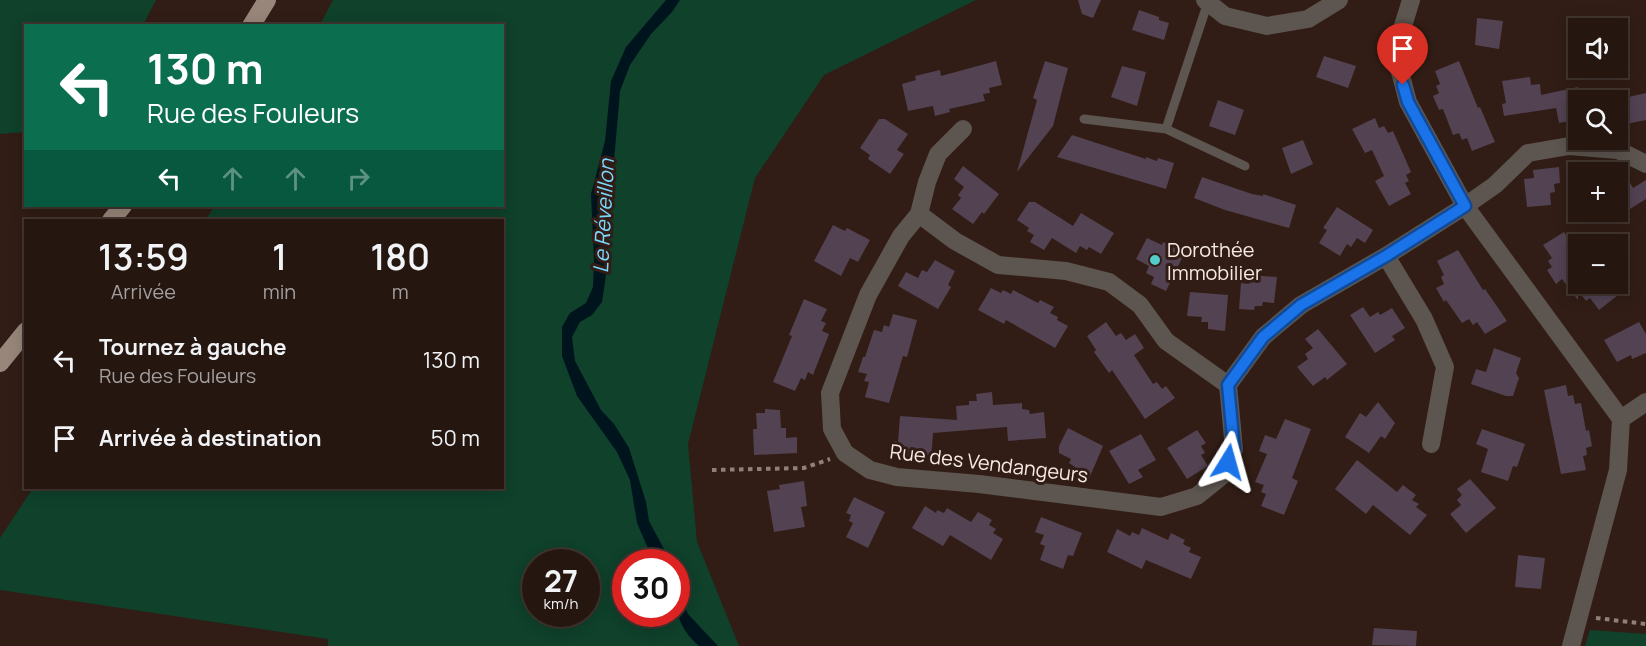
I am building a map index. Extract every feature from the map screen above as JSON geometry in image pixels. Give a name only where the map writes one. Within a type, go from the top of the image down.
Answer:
[{"type":"main road","points":[[252,24],[267,0]]},
{"type":"main road","points":[[112,219],[122,207]]},
{"type":"main road","points":[[0,363],[24,333]]},
{"type":"street","points":[[1206,1],[1225,16],[1267,26],[1308,19],[1339,0]]},
{"type":"street","points":[[1411,0],[1403,26],[1399,68],[1408,102],[1465,206],[1621,419],[1618,470],[1571,646]]},
{"type":"street","name":"Rue des Vendangeurs","points":[[963,129],[938,154],[927,182],[919,214],[901,236],[868,295],[830,393],[832,429],[845,453],[870,470],[897,477],[979,484],[1161,507],[1197,496],[1223,475],[1234,449],[1228,385]]},
{"type":"street","points":[[919,214],[955,241],[998,265],[1066,271],[1108,282],[1140,305],[1166,341],[1228,385],[1263,337],[1301,305],[1386,256],[1465,206],[1495,185],[1528,153],[1569,146],[1618,150],[1646,164]]},
{"type":"street","points":[[1386,256],[1425,319],[1445,367],[1431,444]]},
{"type":"street","points":[[1621,419],[1646,402]]},
{"type":"lane","points":[[1166,129],[1206,1]]},
{"type":"lane","points":[[1084,119],[1166,129],[1245,166]]},
{"type":"path","points":[[712,470],[804,468],[845,453]]},
{"type":"path","points":[[1580,616],[1646,624]]},
{"type":"green space","points":[[0,0],[156,0],[144,24],[24,24],[24,132],[0,134]]},
{"type":"green space","points":[[333,0],[976,0],[824,75],[755,178],[688,444],[697,542],[739,646],[328,646],[328,639],[0,590],[0,538],[32,489],[504,489],[504,219],[206,219],[214,207],[504,207],[504,24],[321,24]]},
{"type":"green space","points":[[1590,630],[1646,634],[1646,646],[1585,646]]},
{"type":"water","name":"Le Réveillon","points":[[666,0],[680,0],[651,34],[630,65],[620,91],[613,173],[606,198],[608,262],[602,302],[592,315],[580,322],[572,337],[575,361],[601,410],[614,424],[629,448],[646,502],[649,521],[664,549],[648,549],[637,523],[630,480],[617,452],[577,396],[562,356],[562,327],[570,313],[586,303],[593,287],[591,194],[605,141],[611,81],[626,47]]},
{"type":"water","points":[[690,616],[718,646],[699,646],[683,627],[690,627]]},
{"type":"building","points":[[1078,0],[1101,0],[1093,18],[1082,14]]},
{"type":"building","points":[[1139,10],[1169,23],[1164,40],[1132,30]]},
{"type":"building","points":[[1477,18],[1503,21],[1499,49],[1475,45]]},
{"type":"building","points":[[1324,56],[1356,66],[1348,88],[1316,77]]},
{"type":"building","points":[[996,61],[1002,85],[989,88],[990,93],[983,94],[985,101],[949,109],[950,112],[935,116],[933,106],[908,111],[902,84],[916,80],[915,76],[940,70],[941,76]]},
{"type":"building","points":[[1045,61],[1068,68],[1053,126],[1017,172],[1037,100],[1033,98]]},
{"type":"building","points":[[1459,61],[1495,142],[1472,151],[1467,138],[1462,140],[1459,133],[1453,135],[1443,109],[1439,110],[1433,96],[1439,93],[1436,86],[1440,84],[1435,71]]},
{"type":"building","points":[[1122,66],[1146,72],[1137,106],[1111,97]]},
{"type":"building","points":[[1530,77],[1531,85],[1540,84],[1541,95],[1578,87],[1578,90],[1568,90],[1568,121],[1559,123],[1556,108],[1504,116],[1502,104],[1506,103],[1502,81]]},
{"type":"building","points":[[1646,93],[1646,120],[1628,124],[1628,97]]},
{"type":"building","points":[[1218,100],[1244,110],[1235,135],[1209,126]]},
{"type":"building","points":[[1375,118],[1379,128],[1384,126],[1388,133],[1393,131],[1411,172],[1406,175],[1409,181],[1405,183],[1411,194],[1389,206],[1375,181],[1384,176],[1372,150],[1365,153],[1352,129]]},
{"type":"building","points":[[879,119],[885,119],[908,134],[897,150],[904,154],[890,174],[868,159],[870,155],[860,148]]},
{"type":"building","points":[[1072,135],[1146,159],[1146,157],[1157,161],[1158,158],[1174,163],[1166,189],[1057,157]]},
{"type":"building","points":[[1303,140],[1313,164],[1291,174],[1282,148]]},
{"type":"building","points":[[963,166],[999,194],[973,224],[952,209],[961,198],[958,195],[964,187],[954,179]]},
{"type":"building","points":[[1559,167],[1560,183],[1554,184],[1555,192],[1550,193],[1551,205],[1527,207],[1524,179],[1534,178],[1533,170]]},
{"type":"building","points":[[1202,177],[1252,194],[1263,196],[1263,194],[1296,205],[1289,228],[1225,210],[1194,198]]},
{"type":"building","points":[[1628,179],[1633,188],[1646,180],[1646,199],[1628,210]]},
{"type":"building","points":[[1029,202],[1035,202],[1073,226],[1081,213],[1114,233],[1101,254],[1089,247],[1087,250],[1080,246],[1076,253],[1052,238],[1044,250],[1030,242],[1034,235],[1027,231],[1029,228],[1017,220]]},
{"type":"building","points":[[1337,207],[1373,230],[1365,243],[1357,238],[1351,247],[1347,244],[1340,256],[1319,243],[1327,230],[1323,228]]},
{"type":"building","points":[[833,225],[845,231],[847,228],[870,240],[858,262],[850,258],[841,276],[814,261]]},
{"type":"building","points":[[1564,232],[1568,238],[1568,287],[1562,279],[1556,284],[1547,270],[1552,267],[1548,261],[1552,258],[1543,245]]},
{"type":"building","points":[[1147,238],[1185,252],[1166,291],[1151,284],[1154,277],[1146,273],[1149,266],[1136,259]]},
{"type":"building","points":[[1458,250],[1483,290],[1485,289],[1507,321],[1485,334],[1477,322],[1473,325],[1469,319],[1462,323],[1446,300],[1444,302],[1436,288],[1444,284],[1441,277],[1444,275],[1437,261]]},
{"type":"building","points":[[935,260],[955,271],[948,285],[951,287],[938,309],[898,286],[906,272],[918,278],[922,270],[927,272]]},
{"type":"building","points":[[1250,275],[1277,277],[1274,303],[1263,302],[1262,306],[1255,306],[1254,310],[1239,309],[1241,283],[1249,284]]},
{"type":"building","points":[[991,288],[1001,293],[1003,290],[1011,294],[1013,290],[1038,303],[1040,300],[1054,307],[1050,313],[1068,326],[1055,348],[1006,320],[1004,324],[978,310]]},
{"type":"building","points":[[1190,292],[1228,295],[1225,331],[1208,329],[1208,322],[1201,322],[1202,317],[1187,316]]},
{"type":"building","points":[[1581,294],[1618,295],[1599,310],[1590,298],[1586,301]]},
{"type":"building","points":[[804,299],[827,309],[821,321],[826,323],[822,331],[829,334],[813,375],[808,372],[805,380],[801,378],[795,391],[773,382]]},
{"type":"building","points":[[1363,307],[1370,317],[1378,312],[1380,315],[1392,308],[1405,328],[1392,336],[1395,340],[1375,353],[1350,315]]},
{"type":"building","points":[[893,314],[917,320],[907,357],[903,356],[889,403],[865,397],[869,382],[864,381],[867,374],[858,372],[874,330],[882,332],[884,325],[889,327]]},
{"type":"building","points":[[1106,322],[1116,336],[1121,333],[1126,340],[1135,334],[1144,348],[1134,355],[1153,384],[1157,382],[1162,389],[1166,386],[1175,398],[1145,419],[1112,370],[1109,373],[1094,352],[1096,350],[1087,336]]},
{"type":"building","points":[[1639,322],[1646,334],[1646,353],[1632,359],[1631,355],[1617,362],[1604,340]]},
{"type":"building","points":[[1318,329],[1347,364],[1327,380],[1325,377],[1313,386],[1297,367],[1308,359],[1305,354],[1313,348],[1305,339]]},
{"type":"building","points":[[1494,348],[1521,358],[1516,373],[1519,378],[1513,396],[1506,396],[1471,384],[1476,369],[1486,372]]},
{"type":"building","points":[[1566,385],[1568,396],[1573,395],[1575,404],[1581,403],[1586,431],[1589,430],[1592,446],[1586,448],[1587,455],[1583,456],[1586,470],[1561,474],[1544,390]]},
{"type":"building","points":[[992,392],[993,405],[1022,403],[1022,409],[1029,410],[1030,414],[1044,412],[1046,438],[1008,441],[1007,427],[933,433],[931,460],[895,457],[894,441],[898,442],[900,416],[957,420],[956,406],[969,405],[969,401],[977,401],[976,394]]},
{"type":"building","points":[[1378,402],[1395,423],[1385,439],[1381,436],[1369,453],[1345,437],[1360,413],[1366,417]]},
{"type":"building","points":[[765,409],[780,410],[781,428],[786,428],[786,438],[797,437],[797,453],[754,455],[753,429],[757,429],[756,413],[765,413]]},
{"type":"building","points":[[1285,419],[1311,429],[1292,478],[1298,481],[1284,515],[1261,506],[1266,494],[1261,492],[1264,485],[1255,482],[1267,454],[1259,451],[1265,435],[1276,439]]},
{"type":"building","points":[[1068,428],[1103,446],[1089,479],[1073,471],[1075,467],[1069,463],[1071,459],[1059,453],[1059,446]]},
{"type":"building","points":[[1482,429],[1525,444],[1517,467],[1513,466],[1508,481],[1481,472],[1488,449],[1476,444]]},
{"type":"building","points":[[1197,430],[1206,443],[1201,446],[1205,453],[1201,455],[1208,466],[1187,479],[1167,448]]},
{"type":"building","points":[[1141,434],[1156,460],[1138,470],[1143,477],[1129,484],[1109,451]]},
{"type":"building","points":[[1357,460],[1397,492],[1403,485],[1416,495],[1412,500],[1419,504],[1416,507],[1427,515],[1410,535],[1373,505],[1366,514],[1335,489]]},
{"type":"building","points":[[1470,479],[1496,508],[1466,533],[1450,514],[1461,505],[1457,500],[1462,495],[1457,489]]},
{"type":"building","points":[[804,481],[807,506],[801,507],[805,527],[774,532],[767,491],[780,489],[779,485]]},
{"type":"building","points":[[854,497],[885,512],[868,548],[846,537],[853,523],[849,521],[851,515],[846,513]]},
{"type":"building","points":[[925,506],[936,513],[937,510],[944,513],[947,508],[971,522],[978,512],[992,520],[989,525],[996,529],[993,533],[1003,539],[991,560],[950,535],[943,546],[912,528]]},
{"type":"building","points":[[1041,517],[1082,533],[1073,556],[1068,555],[1063,569],[1040,560],[1045,546],[1040,544],[1044,535],[1035,532]]},
{"type":"building","points":[[1142,528],[1168,540],[1171,533],[1185,540],[1183,544],[1191,548],[1189,552],[1201,557],[1191,579],[1146,560],[1142,569],[1107,552],[1117,529],[1130,536],[1132,532],[1139,535]]},
{"type":"building","points":[[1518,555],[1545,558],[1541,589],[1515,587]]},
{"type":"building","points":[[1374,628],[1417,631],[1416,646],[1372,645]]},
{"type":"place","name":"Dorothée Immobilier","points":[[1155,260]]},
{"type":"route","points":[[1228,462],[1234,449],[1228,385],[1263,337],[1301,305],[1386,256],[1465,206],[1408,102],[1403,85]]}]
